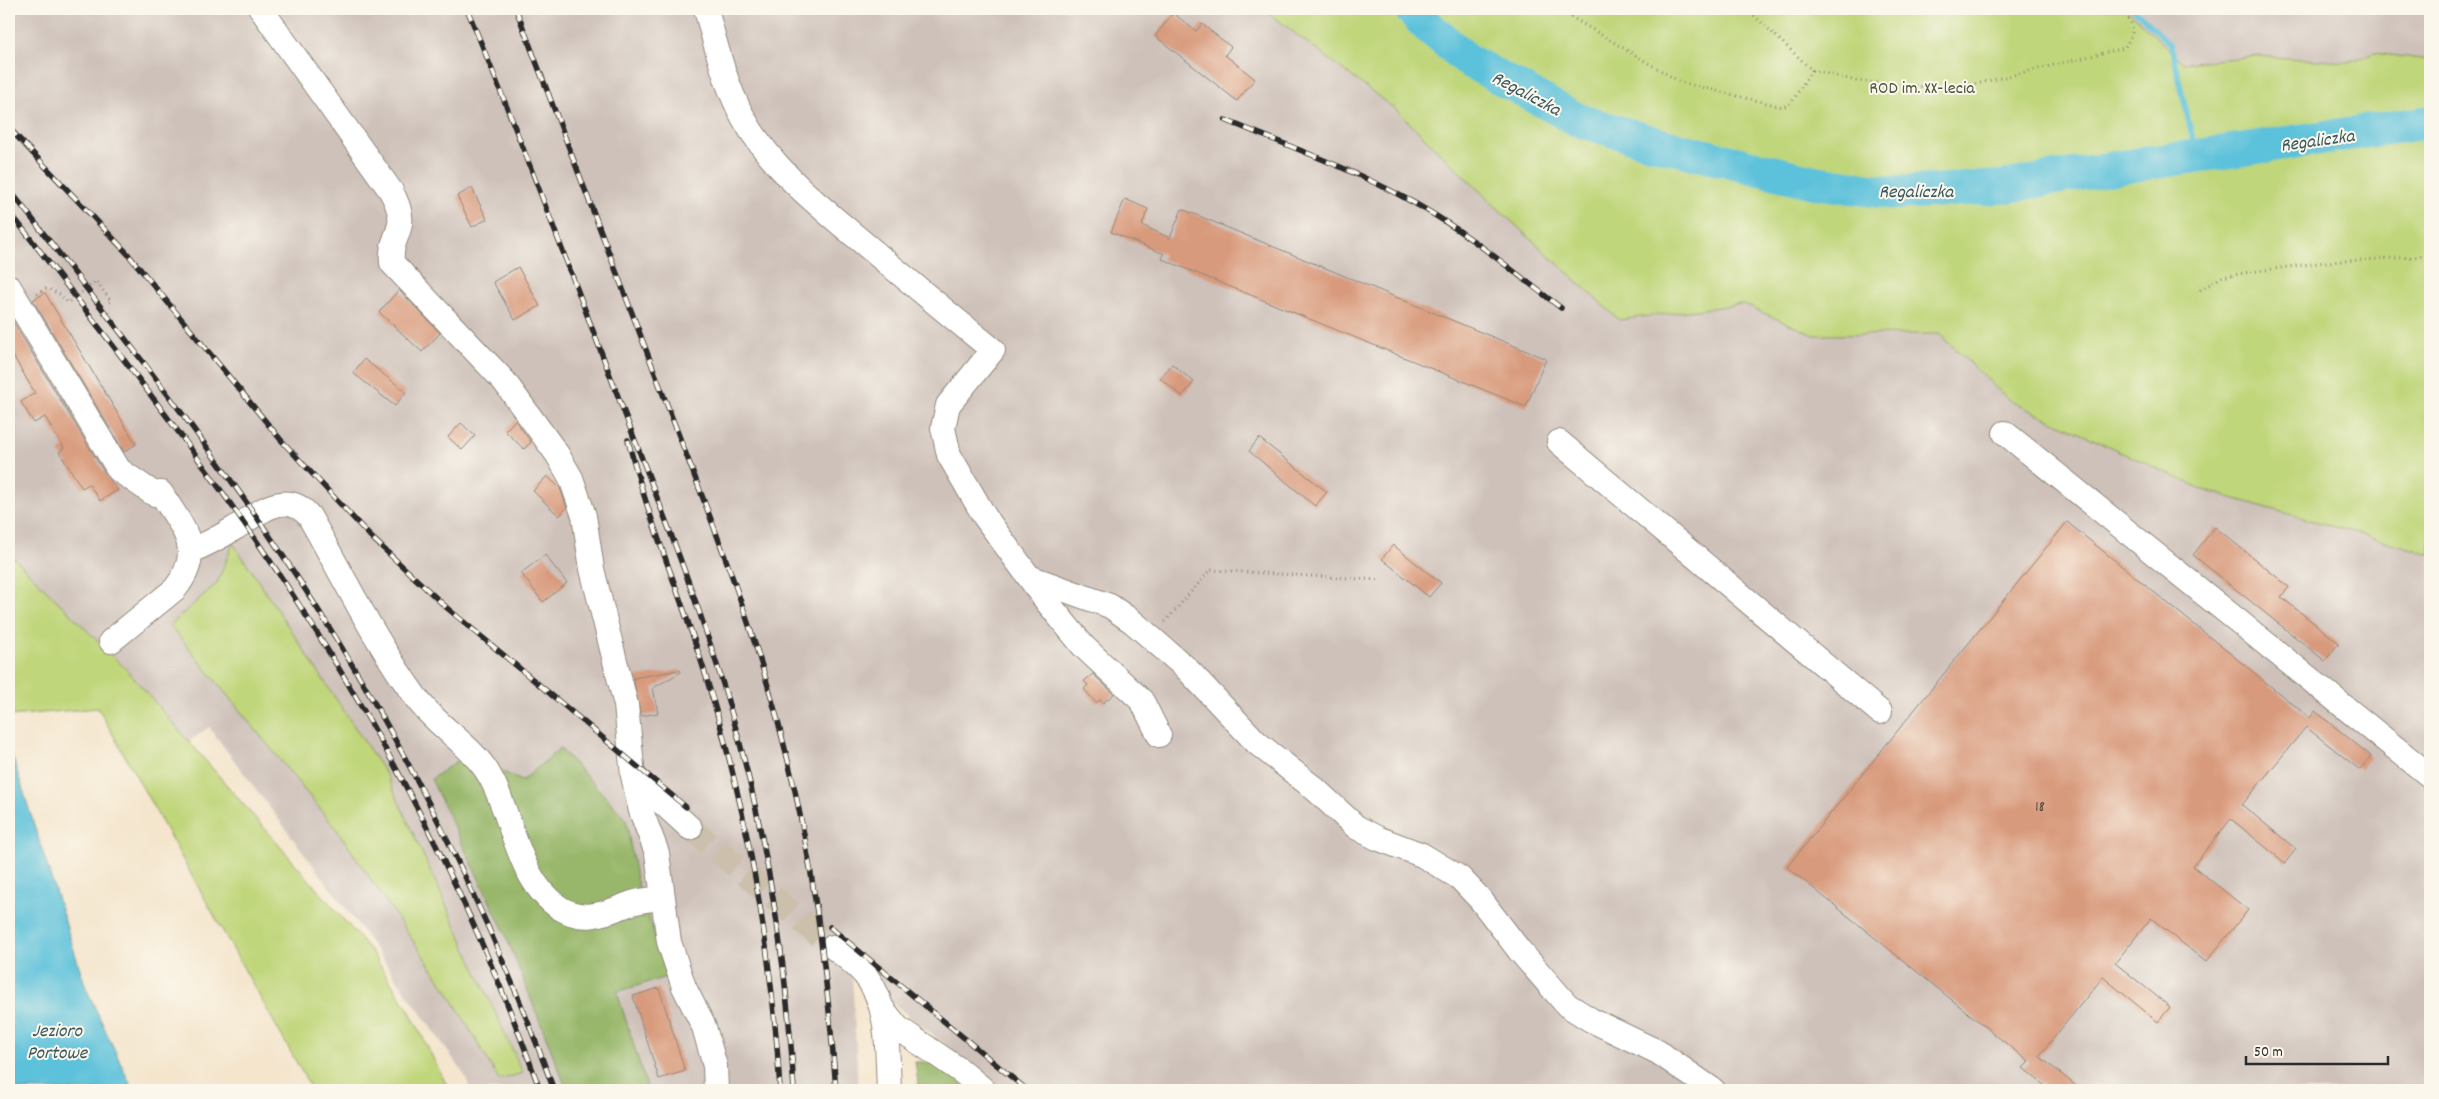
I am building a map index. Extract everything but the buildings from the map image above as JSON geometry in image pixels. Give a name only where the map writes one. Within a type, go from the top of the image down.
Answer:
[{"type":"lane","points":[[261,9],[392,191],[399,204],[402,223],[391,255],[392,263],[504,381],[557,454],[571,478],[584,516],[592,569],[625,698],[633,776],[641,811],[657,853],[662,898],[673,960],[704,1027],[715,1066],[716,1090]]},
{"type":"lane","points":[[706,9],[714,40],[735,102],[757,138],[779,168],[820,207],[993,350],[948,405],[944,420],[944,437],[949,455],[985,517],[1029,577],[1084,647],[1142,701],[1159,735]]},
{"type":"lane","points":[[14,296],[119,470],[154,494],[161,493],[184,530],[190,551],[191,561],[175,589],[111,641]]},
{"type":"lane","points":[[2005,433],[2430,776]]},
{"type":"lane","points":[[1559,442],[1880,712]]},
{"type":"lane","points":[[190,551],[216,539],[266,507],[279,503],[300,507],[309,516],[404,680],[419,701],[485,768],[500,797],[525,862],[534,880],[545,894],[560,907],[582,916],[596,916],[633,903],[662,898]]},
{"type":"lane","points":[[1029,577],[1110,606],[1152,638],[1186,668],[1257,742],[1315,789],[1356,827],[1384,841],[1422,854],[1460,878],[1567,1006],[1591,1020],[1658,1052],[1713,1090]]},
{"type":"lane","points":[[633,776],[690,828]]},
{"type":"lane","points":[[833,947],[865,974],[877,995],[884,1026],[889,1090]]},
{"type":"lane","points":[[881,1007],[898,1028],[961,1071],[984,1090]]},
{"type":"path","points":[[1558,9],[1680,82],[1717,91],[1783,106],[1791,103],[1812,70]]},
{"type":"path","points":[[1747,9],[1812,70],[1856,81],[1940,88],[1980,84],[2124,48],[2130,39],[2133,29],[2132,21],[2119,9]]},
{"type":"path","points":[[2200,290],[2222,277],[2250,272],[2326,262],[2430,256]]},
{"type":"path","points":[[14,296],[47,288],[61,296],[68,303],[96,281],[111,301],[108,303]]},
{"type":"path","points":[[1152,638],[1210,570],[1380,580]]},
{"type":"shaded area","points":[[9,9],[1263,9],[1396,110],[1619,319],[1743,304],[1814,335],[1939,334],[2010,401],[2204,490],[2430,554],[2430,1090],[1002,1090],[852,971],[858,1090],[471,1090],[464,1074],[359,926],[209,727],[188,742],[9,554]]},
{"type":"shaded area","points":[[2127,9],[2430,9],[2430,60],[2374,53],[2348,62],[2258,56],[2183,63]]},
{"type":"green space","name":"ROD im. XX-lecia","points":[[1263,9],[2127,9],[2183,63],[2258,56],[2348,62],[2374,53],[2430,60],[2430,554],[2204,490],[2010,401],[1939,334],[1814,335],[1743,304],[1619,320],[1496,207],[1396,110]]},
{"type":"green space","points":[[233,543],[387,776],[523,1073],[499,1080],[448,992],[337,830],[170,625],[217,583]]},
{"type":"green space","points":[[9,553],[126,669],[370,950],[410,1012],[449,1090],[312,1090],[98,708],[9,716]]},
{"type":"green space","points":[[560,748],[626,819],[636,878],[661,955],[666,977],[617,992],[648,1090],[567,1090],[504,931],[431,779],[467,754],[522,781]]},
{"type":"green space","points":[[915,1062],[936,1062],[969,1090],[919,1090]]},
{"type":"water","name":"Jezioro Portowe","points":[[9,746],[86,988],[133,1090],[9,1090]]},
{"type":"waterway","name":"Regaliczka","points":[[1411,9],[1427,26],[1469,61],[1578,120],[1661,145],[1814,182],[1894,193],[2002,187],[2114,168],[2430,122]]},
{"type":"waterway","points":[[2134,9],[2171,45],[2196,153]]},
{"type":"tunnel","points":[[690,828],[833,947]]},
{"type":"railway","points":[[467,9],[521,144],[692,590],[733,717],[759,822],[778,928],[785,982],[794,1090]]},
{"type":"railway","points":[[516,9],[714,528],[759,655],[794,784],[811,871],[823,958],[836,1090]]},
{"type":"railway","points":[[1225,120],[1346,169],[1416,204],[1472,240],[1561,308]]},
{"type":"railway","points":[[9,128],[127,253],[281,440],[370,536],[447,608],[686,807]]},
{"type":"railway","points":[[9,189],[203,442],[277,546],[348,658],[383,717],[415,777],[476,900],[530,1026],[554,1090]]},
{"type":"railway","points":[[9,211],[221,490],[325,645],[396,768],[459,894],[515,1024],[540,1090]]},
{"type":"railway","points":[[628,440],[645,498],[695,641],[733,773],[745,826],[764,931],[771,984],[780,1090]]},
{"type":"railway","points":[[830,927],[1027,1090]]}]
